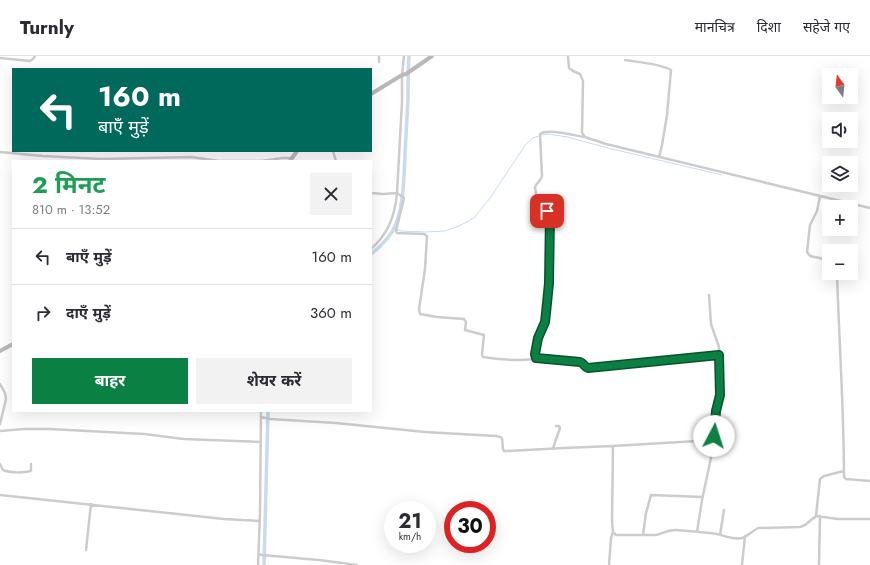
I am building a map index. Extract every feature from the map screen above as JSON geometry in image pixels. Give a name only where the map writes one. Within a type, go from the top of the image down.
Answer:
[{"type":"main road","points":[[372,93],[406,74],[432,56]]},
{"type":"main road","points":[[0,351],[12,345]]},
{"type":"street","points":[[0,58],[30,61],[35,56]]},
{"type":"street","points":[[379,62],[380,56]]},
{"type":"street","points":[[372,248],[383,236],[392,219],[399,195],[402,102],[406,74],[404,56]]},
{"type":"street","points":[[568,56],[569,68],[580,74],[583,82],[581,130],[582,135],[585,137]]},
{"type":"street","points":[[625,60],[661,66],[671,70],[665,128],[659,157]]},
{"type":"street","points":[[536,358],[535,354],[538,338],[545,322],[549,263],[550,212],[540,210],[538,208],[535,187],[541,180],[542,176],[540,135],[544,132],[555,132],[585,137],[606,144],[820,198],[870,208]]},
{"type":"street","points":[[0,152],[101,159],[185,157],[211,160]]},
{"type":"street","points":[[269,160],[282,158],[291,160]]},
{"type":"street","points":[[372,193],[399,195],[404,198],[396,231],[397,234],[424,234],[427,236],[425,269],[419,309],[420,314],[464,319],[466,322],[465,330],[484,335],[483,357],[498,359],[536,358],[580,362],[588,368],[719,355]]},
{"type":"street","points":[[820,198],[815,217],[810,225],[807,252],[810,256],[822,259]]},
{"type":"street","points":[[837,280],[844,427],[844,477],[846,479],[870,481]]},
{"type":"street","points":[[697,532],[714,440],[716,411],[720,395],[719,347],[711,324],[709,295]]},
{"type":"street","points":[[0,384],[6,398],[0,424]]},
{"type":"street","points":[[258,565],[261,412]]},
{"type":"street","points":[[261,417],[425,432],[496,436],[502,438],[504,451],[714,440]]},
{"type":"street","points":[[553,448],[560,428],[560,426],[556,426]]},
{"type":"street","points":[[0,431],[50,428],[144,434],[184,439],[261,442]]},
{"type":"street","points":[[609,565],[611,538],[613,532],[613,446]]},
{"type":"street","points":[[0,464],[3,470],[7,472],[31,471],[31,464]]},
{"type":"street","points":[[816,516],[820,479],[824,476],[844,471]]},
{"type":"street","points":[[0,495],[224,519],[260,521]]},
{"type":"street","points":[[643,535],[646,513],[651,495],[703,497]]},
{"type":"street","points":[[86,550],[91,504]]},
{"type":"street","points":[[720,535],[724,510]]},
{"type":"street","points":[[613,532],[614,534],[618,535],[643,535],[660,534],[670,530],[739,538],[758,528],[798,528],[816,516],[838,519],[870,519]]},
{"type":"street","points":[[819,565],[820,516]]},
{"type":"street","points":[[742,565],[745,536]]},
{"type":"street","points":[[259,554],[262,556],[358,565]]},
{"type":"waterway","points":[[372,253],[392,232],[399,214],[403,194],[409,56]]},
{"type":"waterway","points":[[542,135],[548,134],[568,137],[722,175]]},
{"type":"waterway","points":[[393,228],[401,231],[445,231],[474,218],[490,198],[526,144],[533,138],[539,136]]},
{"type":"waterway","points":[[264,565],[268,412]]},
{"type":"route","points":[[547,211],[550,212],[549,283],[546,317],[539,333],[535,354],[536,358],[580,362],[588,368],[719,355],[720,395],[716,411],[714,436]]}]
